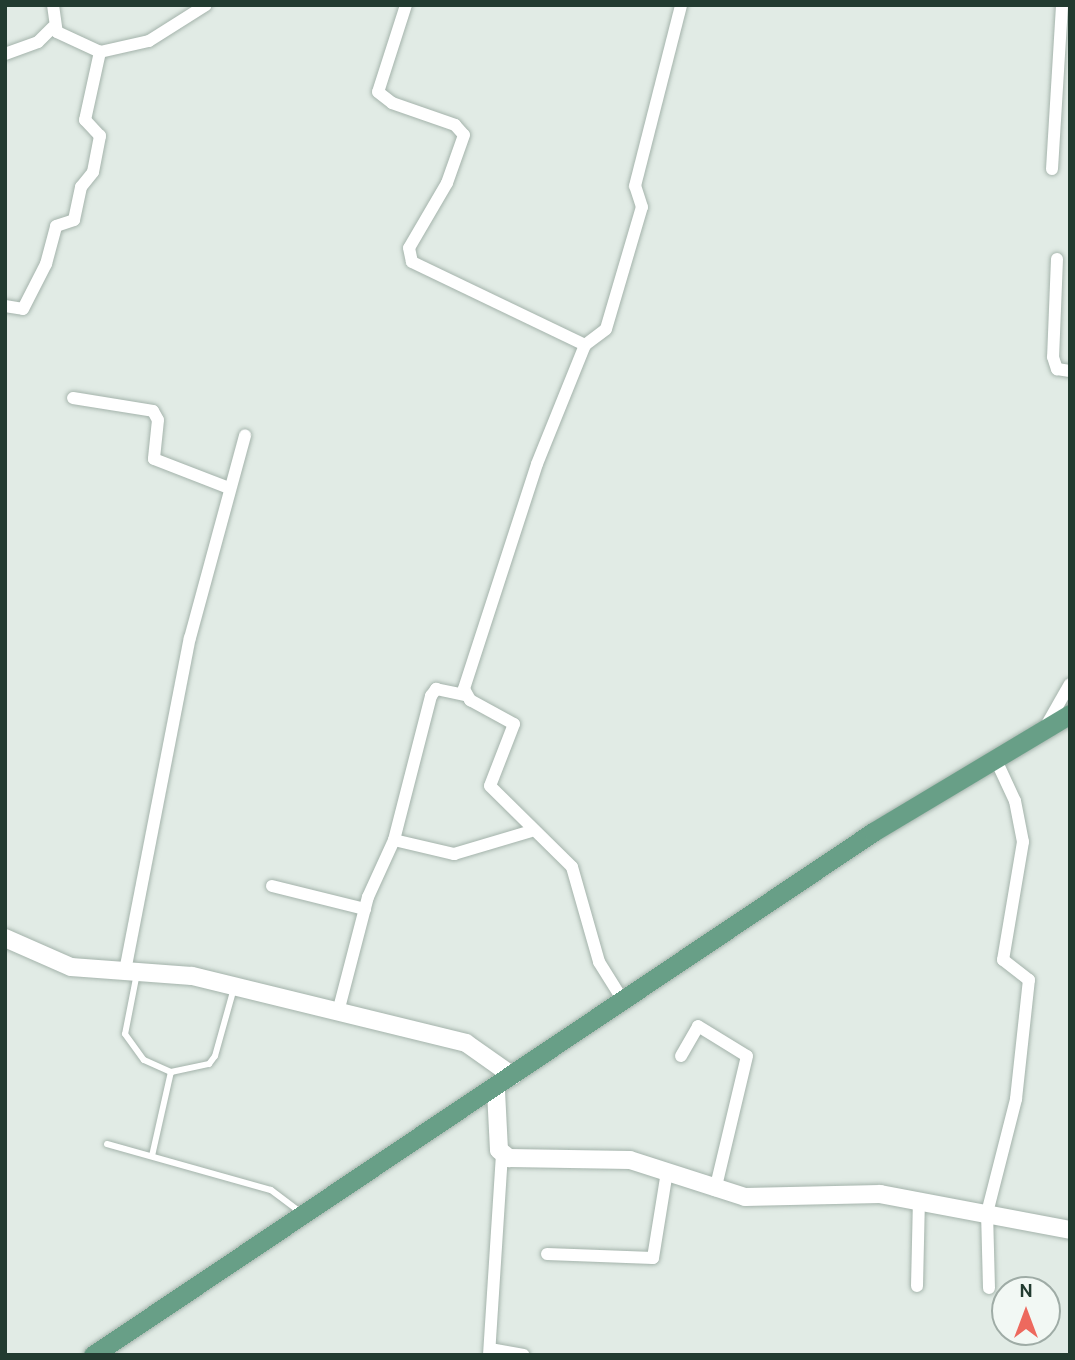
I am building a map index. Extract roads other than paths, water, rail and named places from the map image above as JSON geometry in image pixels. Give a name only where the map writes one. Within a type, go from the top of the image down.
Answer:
[{"type":"main road","points":[[93,1355],[301,1213],[496,1091],[513,1076],[873,832],[1070,713]]},
{"type":"street","points":[[5,54],[38,41],[53,27],[53,5]]},
{"type":"street","points":[[53,27],[100,52],[149,41],[206,5]]},
{"type":"street","points":[[406,5],[378,92],[392,103],[455,125],[464,135],[447,183],[408,248],[412,262],[585,345]]},
{"type":"street","points":[[465,695],[537,464],[585,345],[606,329],[642,207],[635,186],[681,5]]},
{"type":"street","points":[[1052,169],[1065,23],[1062,5]]},
{"type":"street","points":[[5,306],[23,309],[42,275],[56,226],[74,220],[81,187],[93,172],[100,136],[85,120],[100,52]]},
{"type":"street","points":[[1057,260],[1053,358],[1057,369],[1070,371]]},
{"type":"street","points":[[73,398],[153,411],[158,420],[154,459],[229,488]]},
{"type":"street","points":[[131,971],[190,638],[245,435]]},
{"type":"street","points":[[1046,727],[1070,684]]},
{"type":"street","points":[[338,1012],[365,909],[394,840],[431,696],[436,690],[465,695],[514,724],[490,786],[531,831],[572,867],[599,962],[624,1002]]},
{"type":"street","points":[[989,1288],[986,1213],[1016,1099],[1029,980],[1003,960],[1023,842],[1015,801],[995,758]]},
{"type":"street","points":[[394,840],[454,854],[531,831]]},
{"type":"street","points":[[272,886],[365,909]]},
{"type":"street","points":[[5,938],[71,967],[131,971],[234,987],[466,1043],[513,1076]]},
{"type":"street","points":[[681,1056],[698,1026],[747,1056],[715,1190]]},
{"type":"street","points":[[496,1091],[502,1156],[490,1352],[523,1355]]},
{"type":"street","points":[[502,1156],[630,1160],[715,1190],[745,1197],[847,1192],[919,1201],[1070,1230]]},
{"type":"street","points":[[547,1254],[653,1258],[667,1172]]},
{"type":"street","points":[[917,1286],[919,1201]]},
{"type":"lane","points":[[131,971],[125,1034],[144,1060],[172,1072],[209,1064],[215,1056],[234,987]]},
{"type":"lane","points":[[152,1156],[172,1072]]},
{"type":"lane","points":[[107,1144],[271,1190],[301,1213]]}]
